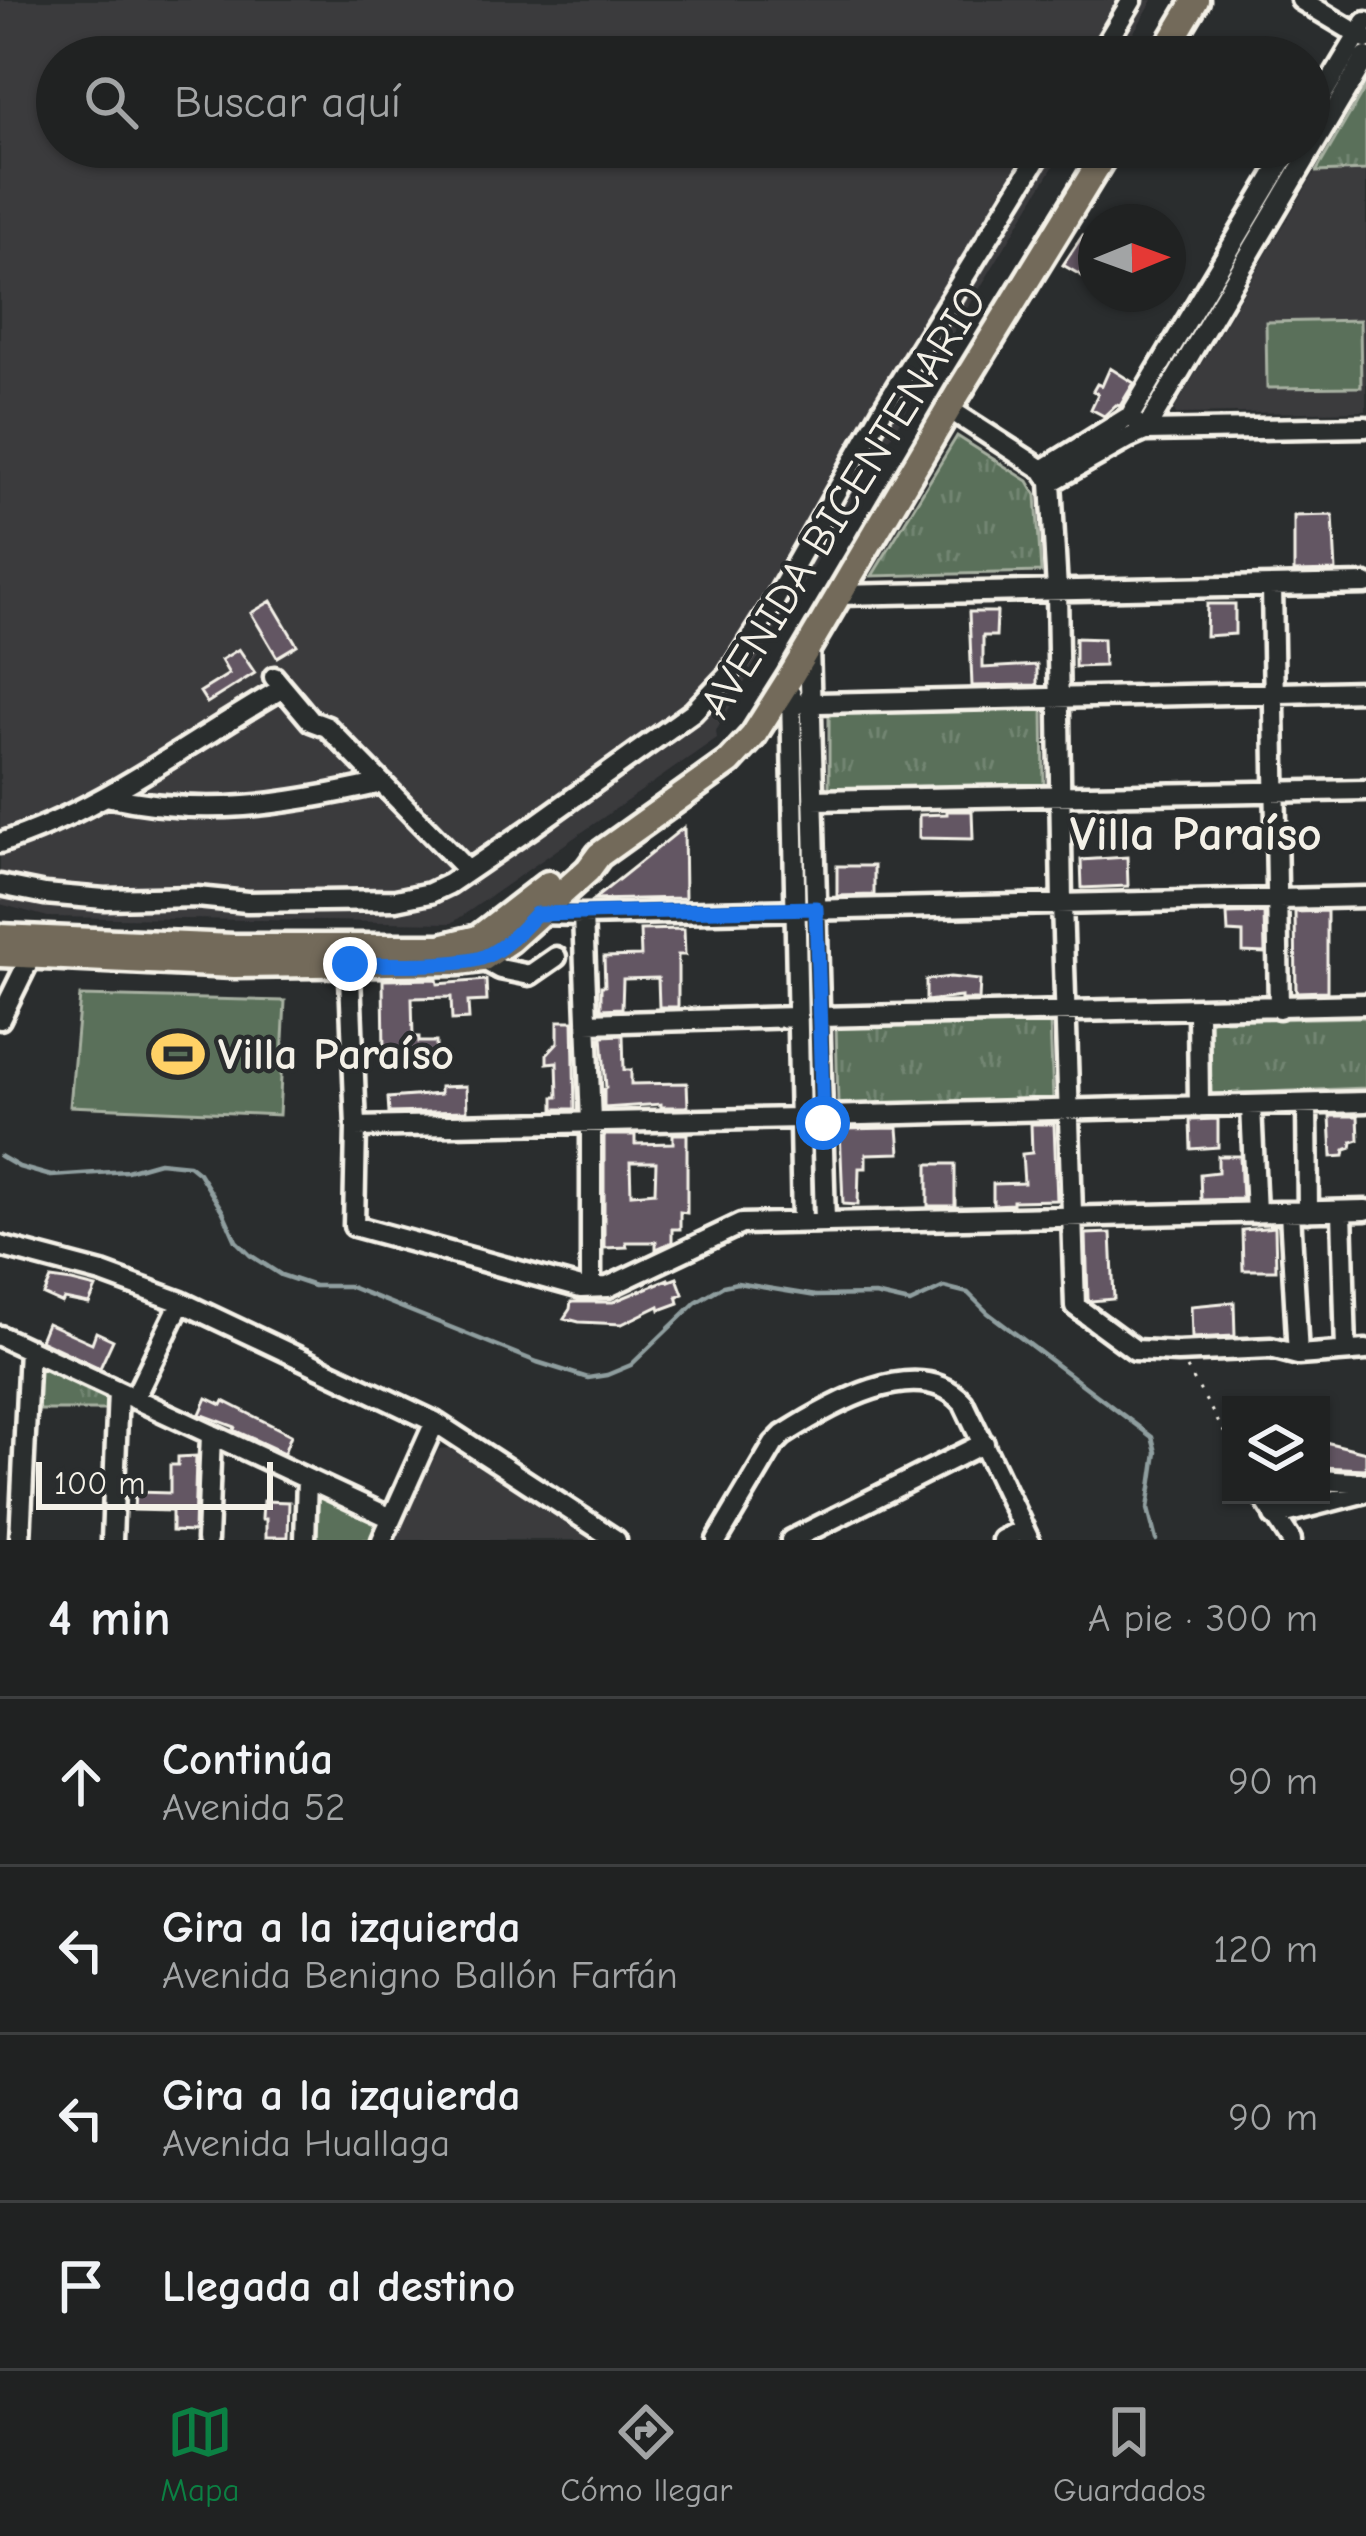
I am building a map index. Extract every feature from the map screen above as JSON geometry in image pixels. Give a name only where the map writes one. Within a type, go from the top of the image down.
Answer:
[{"type":"main road","points":[[1175,36],[1196,0]]},
{"type":"main road","name":"AVENIDA BICENTENARIO","points":[[535,913],[580,860],[599,855],[729,762],[782,704],[791,676],[838,595],[1095,168]]},
{"type":"main road","points":[[0,937],[35,948],[234,965],[457,945],[535,913]]},
{"type":"main road","points":[[349,955],[459,962],[482,959],[510,940],[535,913]]},
{"type":"main road","points":[[0,954],[35,948]]},
{"type":"street","points":[[1111,36],[1132,0]]},
{"type":"street","points":[[1301,0],[1363,32],[1330,84]]},
{"type":"street","points":[[1330,118],[1366,57]]},
{"type":"street","points":[[0,885],[104,899],[377,901],[430,893],[468,871],[693,712],[728,675],[1030,168]]},
{"type":"street","points":[[1047,476],[1130,416],[1278,168]]},
{"type":"street","points":[[1145,431],[1300,168]]},
{"type":"street","points":[[949,409],[1047,476]]},
{"type":"street","points":[[1130,416],[1145,431]]},
{"type":"street","points":[[1047,476],[1145,431],[1366,427]]},
{"type":"street","points":[[1047,476],[1057,590],[1075,1306],[1135,1350],[1271,1348],[1298,1354],[1356,1350],[1342,1211]]},
{"type":"street","points":[[838,595],[1366,584]]},
{"type":"street","points":[[1272,586],[1279,1008]]},
{"type":"street","points":[[809,645],[825,1222]]},
{"type":"street","points":[[0,843],[106,796],[278,683],[311,721],[327,727],[468,871]]},
{"type":"street","points":[[802,1223],[794,908],[782,704],[1366,691]]},
{"type":"street","points":[[106,796],[154,806],[220,809],[382,783]]},
{"type":"street","points":[[813,800],[1366,790]]},
{"type":"street","points":[[585,970],[556,957],[535,913],[1366,896]]},
{"type":"street","points":[[583,915],[591,1288]]},
{"type":"street","points":[[0,1019],[35,948]]},
{"type":"street","points":[[349,955],[356,1127],[354,1226],[580,1288],[608,1287],[741,1224],[1366,1210]]},
{"type":"street","points":[[482,959],[530,976],[556,957]]},
{"type":"street","points":[[819,1017],[1366,1004]]},
{"type":"street","points":[[1198,1010],[1199,1107]]},
{"type":"street","points":[[587,1023],[796,1018]]},
{"type":"street","points":[[823,1116],[1366,1102]]},
{"type":"street","points":[[1298,1354],[1299,1212],[1307,1104]]},
{"type":"street","points":[[1251,1106],[1256,1213]]},
{"type":"street","points":[[356,1127],[800,1118]]},
{"type":"street","points":[[0,1246],[102,1273],[181,1302],[435,1422],[616,1540]]},
{"type":"street","points":[[112,1540],[126,1395],[181,1302]]},
{"type":"street","points":[[0,1336],[391,1518]]},
{"type":"street","points":[[20,1540],[29,1348]]},
{"type":"street","points":[[722,1537],[783,1435],[877,1387],[906,1381],[940,1386],[963,1402],[1027,1534],[1002,1540]]},
{"type":"street","points":[[382,1540],[435,1422]]},
{"type":"street","points":[[207,1540],[211,1434]]},
{"type":"street","points":[[791,1540],[984,1443]]},
{"type":"street","points":[[304,1540],[307,1480]]},
{"type":"street","points":[[1330,1481],[1366,1487]]},
{"type":"street","points":[[1274,1516],[1366,1487]]},
{"type":"street","points":[[1267,1504],[1291,1540]]},
{"type":"path","points":[[1177,1352],[1222,1429]]},
{"type":"shaded area","points":[[0,0],[1153,0],[1132,36],[36,36],[36,168],[1052,168],[836,527],[716,731],[717,738],[452,923],[48,917],[0,904]]},
{"type":"shaded area","points":[[1366,86],[1366,411],[1176,414],[1174,410],[1317,168],[1330,168],[1330,147]]},
{"type":"shaded area","points":[[449,1448],[595,1540],[395,1540],[439,1449]]},
{"type":"green space","points":[[1366,86],[1366,170],[1316,172],[1330,168],[1330,148]]},
{"type":"green space","points":[[1360,320],[1361,387],[1267,388],[1266,322]]},
{"type":"green space","points":[[957,436],[1028,481],[1036,495],[1041,572],[872,576]]},
{"type":"green space","points":[[1043,708],[1044,785],[829,790],[829,714]]},
{"type":"green space","name":"Villa Paraíso","points":[[80,996],[285,1001],[279,1115],[70,1106]]},
{"type":"green space","points":[[1212,1017],[1366,1017],[1366,1088],[1212,1094],[1208,1089],[1207,1022]]},
{"type":"green space","points":[[1050,1021],[1053,1099],[838,1105],[836,1026]]},
{"type":"green space","points":[[39,1367],[109,1399],[109,1410],[37,1410]]},
{"type":"green space","points":[[319,1495],[375,1520],[372,1540],[313,1540]]},
{"type":"building","points":[[1078,242],[1078,274],[1063,265]]},
{"type":"building","points":[[1110,368],[1134,383],[1120,406],[1104,416],[1091,409],[1098,394],[1093,391],[1097,384],[1102,386]]},
{"type":"building","points":[[1333,515],[1336,571],[1294,572],[1294,516]]},
{"type":"building","points":[[271,601],[297,645],[277,657],[251,613]]},
{"type":"building","points":[[1207,604],[1235,604],[1235,634],[1206,636]]},
{"type":"building","points":[[969,612],[997,612],[996,636],[983,636],[983,668],[1037,665],[1037,685],[972,686]]},
{"type":"building","points":[[1075,638],[1103,639],[1104,666],[1075,667]]},
{"type":"building","points":[[239,649],[255,673],[207,703],[200,692],[229,674],[221,660]]},
{"type":"building","points":[[972,811],[973,839],[919,838],[919,815]]},
{"type":"building","points":[[684,827],[685,898],[593,900]]},
{"type":"building","points":[[1127,857],[1128,886],[1082,888],[1081,860]]},
{"type":"building","points":[[837,866],[874,866],[874,895],[837,896]]},
{"type":"building","points":[[1327,911],[1327,991],[1296,992],[1295,912]]},
{"type":"building","points":[[1264,913],[1265,953],[1243,952],[1243,933],[1228,932],[1227,914]]},
{"type":"building","points":[[684,929],[685,955],[678,955],[678,1007],[659,1007],[658,978],[623,979],[622,1008],[601,1009],[604,957],[641,956],[640,930]]},
{"type":"building","points":[[437,979],[438,984],[486,980],[487,1001],[468,1002],[469,1019],[452,1020],[451,997],[412,998],[413,1037],[419,1037],[419,1042],[436,1042],[436,1054],[384,1055],[383,980]]},
{"type":"building","points":[[926,980],[980,980],[979,1000],[926,1001]]},
{"type":"building","points":[[558,1021],[573,1021],[575,1109],[554,1109],[557,1062],[547,1063],[547,1054],[558,1042]]},
{"type":"building","points":[[623,1035],[624,1070],[631,1070],[631,1084],[687,1083],[688,1107],[604,1108],[602,1036]]},
{"type":"building","points":[[466,1086],[467,1111],[389,1113],[388,1098],[440,1094],[440,1087]]},
{"type":"building","points":[[1330,1116],[1358,1116],[1359,1140],[1352,1142],[1344,1156],[1332,1157]]},
{"type":"building","points":[[1218,1119],[1218,1147],[1191,1149],[1190,1120]]},
{"type":"building","points":[[1031,1124],[1054,1124],[1057,1200],[993,1205],[993,1184],[1024,1183],[1022,1154],[1032,1153]]},
{"type":"building","points":[[898,1128],[900,1153],[866,1154],[866,1168],[859,1168],[858,1205],[843,1204],[840,1129]]},
{"type":"building","points":[[673,1134],[687,1134],[687,1213],[680,1212],[680,1229],[672,1229],[672,1242],[656,1249],[656,1242],[604,1248],[604,1135],[635,1135],[635,1144],[673,1143]],"holes":[[[630,1162],[656,1162],[655,1192],[631,1194]]]},
{"type":"building","points":[[1218,1156],[1240,1156],[1242,1199],[1201,1200],[1200,1174],[1218,1172]]},
{"type":"building","points":[[928,1164],[955,1164],[955,1206],[928,1206]]},
{"type":"building","points":[[1275,1227],[1276,1270],[1243,1270],[1242,1230]]},
{"type":"building","points":[[1111,1233],[1114,1299],[1091,1301],[1086,1234]]},
{"type":"building","points":[[677,1278],[683,1294],[677,1296],[679,1303],[660,1310],[659,1306],[622,1324],[564,1318],[571,1302],[613,1302]]},
{"type":"building","points":[[51,1279],[96,1288],[89,1304],[64,1299],[62,1303],[44,1295]]},
{"type":"building","points":[[1234,1302],[1235,1336],[1192,1338],[1191,1306]]},
{"type":"building","points":[[47,1323],[92,1343],[96,1332],[113,1340],[100,1368],[40,1340]]},
{"type":"building","points":[[207,1398],[222,1405],[224,1401],[291,1435],[284,1453],[200,1414]]},
{"type":"building","points":[[1330,1443],[1366,1452],[1366,1469],[1330,1467]]},
{"type":"building","points":[[196,1456],[194,1532],[172,1531],[172,1511],[134,1510],[135,1492],[170,1493],[170,1465],[178,1465],[178,1457]]},
{"type":"building","points":[[263,1501],[289,1502],[288,1537],[266,1537]]},
{"type":"waterway","points":[[0,1156],[51,1176],[127,1171],[159,1162],[189,1165],[199,1173],[236,1241],[281,1275],[314,1286],[348,1286],[588,1378],[631,1365],[696,1302],[723,1286],[737,1283],[816,1296],[875,1295],[910,1303],[944,1287],[968,1293],[1152,1437],[1156,1452],[1148,1509],[1156,1540]]},
{"type":"place","name":"Villa Paraíso","points":[[178,1054]]},
{"type":"district","name":"Villa Paraíso","points":[[1196,834]]},
{"type":"route","points":[[350,964],[482,959],[536,914],[816,908],[823,1123]]}]
